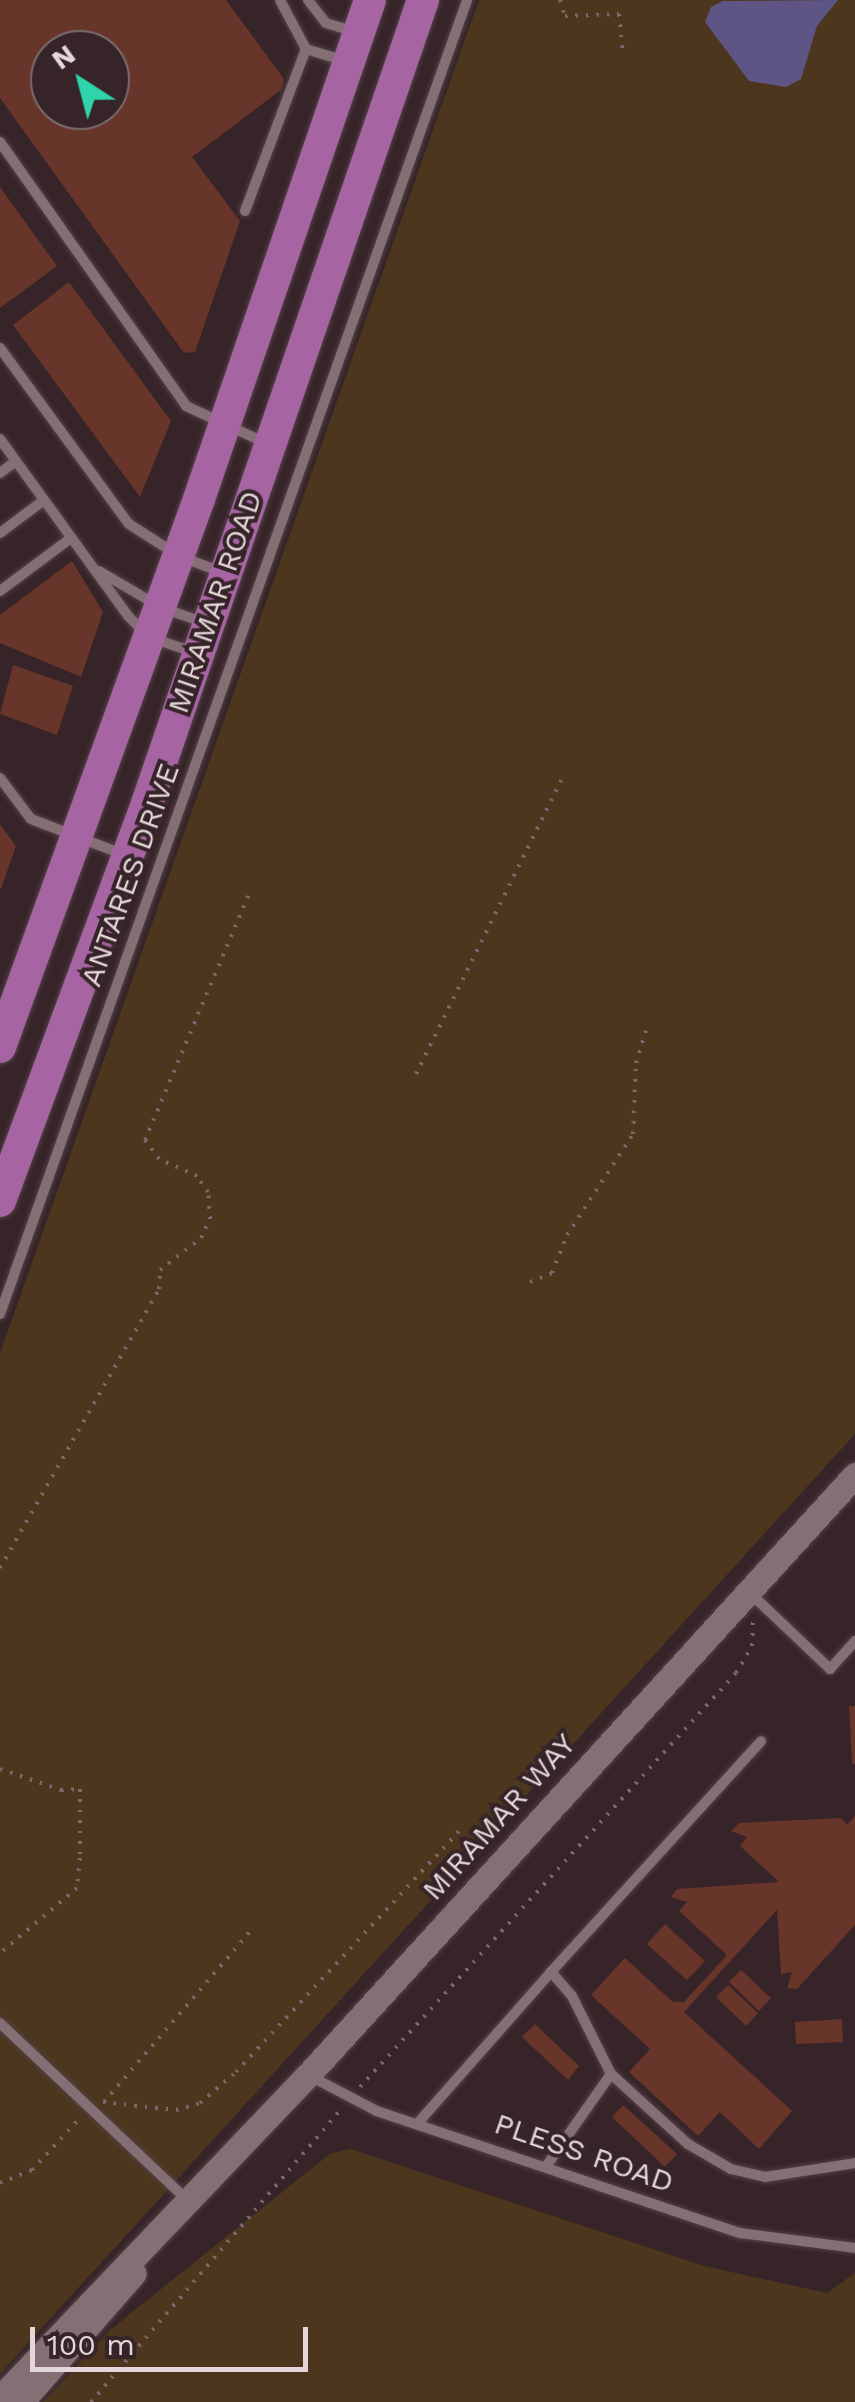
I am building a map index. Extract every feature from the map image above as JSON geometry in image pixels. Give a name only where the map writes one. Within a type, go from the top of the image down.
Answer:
[{"type":"main road","name":"MIRAMAR ROAD","points":[[0,1045],[15,990],[77,837],[179,556],[370,0]]},
{"type":"main road","name":"MIRAMAR ROAD","points":[[0,1200],[128,856],[423,0]]},
{"type":"street","name":"MIRAMAR WAY","points":[[0,2398],[755,1598],[855,1475]]},
{"type":"street","name":"MIRAMAR WAY","points":[[21,2402],[71,2350],[188,2202]]},
{"type":"lane","points":[[244,211],[306,50],[280,0]]},
{"type":"lane","points":[[308,0],[354,48]]},
{"type":"lane","name":"ANTARES DRIVE","points":[[0,1314],[467,0]]},
{"type":"lane","points":[[306,50],[354,48]]},
{"type":"lane","points":[[0,142],[186,406],[269,444]]},
{"type":"lane","points":[[0,348],[129,524],[179,556],[224,574]]},
{"type":"lane","points":[[0,439],[94,568],[154,622],[202,639]]},
{"type":"lane","points":[[0,473],[16,461]]},
{"type":"lane","points":[[0,533],[44,500]]},
{"type":"lane","points":[[0,591],[70,538]]},
{"type":"lane","points":[[94,568],[154,622],[202,639]]},
{"type":"lane","points":[[0,778],[31,819],[128,856]]},
{"type":"lane","points":[[755,1598],[830,1669],[855,1641]]},
{"type":"lane","points":[[418,2124],[761,1740]]},
{"type":"lane","points":[[551,1972],[572,1996],[610,2074],[688,2144],[731,2169],[765,2178],[855,2163]]},
{"type":"lane","points":[[0,2023],[188,2202]]},
{"type":"lane","points":[[547,2166],[610,2074]]},
{"type":"lane","name":"PLESS ROAD","points":[[308,2075],[348,2100],[740,2233],[855,2248]]},
{"type":"path","points":[[560,0],[564,16],[619,14],[623,54]]},
{"type":"path","points":[[416,1074],[562,778]]},
{"type":"path","points":[[0,1568],[159,1289],[160,1270],[201,1238],[210,1219],[208,1192],[197,1176],[159,1159],[145,1140],[250,891]]},
{"type":"path","points":[[530,1282],[552,1272],[567,1235],[633,1134],[636,1063],[646,1031]]},
{"type":"path","points":[[91,2402],[348,2100],[736,1673],[748,1658],[755,1598]]},
{"type":"path","points":[[0,1769],[61,1790],[80,1790],[80,1858],[77,1888],[0,1953]]},
{"type":"path","points":[[104,2102],[152,2110],[200,2103],[236,2072],[459,1831]]},
{"type":"path","points":[[0,2183],[32,2170],[104,2102],[253,1928]]},
{"type":"shaded area","points":[[479,0],[855,0],[855,1434],[0,2374],[0,1353]]},
{"type":"shaded area","points":[[838,0],[817,26],[801,79],[786,87],[749,81],[705,22],[711,7],[723,1]]},
{"type":"shaded area","points":[[351,2149],[704,2266],[827,2293],[855,2273],[855,2402],[43,2402],[110,2330],[331,2153]]},
{"type":"building","points":[[0,0],[226,0],[284,79],[282,89],[192,157],[240,221],[195,352],[184,353],[0,98]]},
{"type":"building","points":[[0,187],[57,266],[0,308]]},
{"type":"building","points":[[69,282],[171,421],[140,497],[13,325]]},
{"type":"building","points":[[72,561],[103,612],[81,677],[0,643],[0,615]]},
{"type":"building","points":[[13,665],[73,686],[57,735],[0,714]]},
{"type":"building","points":[[0,824],[16,846],[1,889],[0,889]]},
{"type":"building","points":[[849,1706],[855,1706],[855,1764],[852,1764]]},
{"type":"building","points":[[855,1816],[855,1925],[797,1989],[787,1988],[792,1972],[781,1974],[777,1910],[684,2012],[792,2111],[759,2149],[720,2112],[698,2136],[629,2072],[650,2049],[591,1995],[625,1958],[673,2002],[684,2002],[727,1955],[679,1911],[687,1902],[671,1897],[677,1889],[779,1882],[740,1846],[747,1837],[731,1831],[739,1823],[841,1818],[847,1825]]},
{"type":"building","points":[[665,1924],[705,1961],[687,1980],[647,1944]]},
{"type":"building","points":[[741,1970],[771,1998],[759,2011],[729,1982]]},
{"type":"building","points":[[728,1985],[758,2013],[746,2026],[716,1997]]},
{"type":"building","points":[[842,2019],[843,2042],[796,2044],[795,2022]]},
{"type":"building","points":[[535,2024],[579,2066],[568,2080],[522,2037]]},
{"type":"building","points":[[623,2105],[677,2154],[665,2167],[612,2117]]}]
